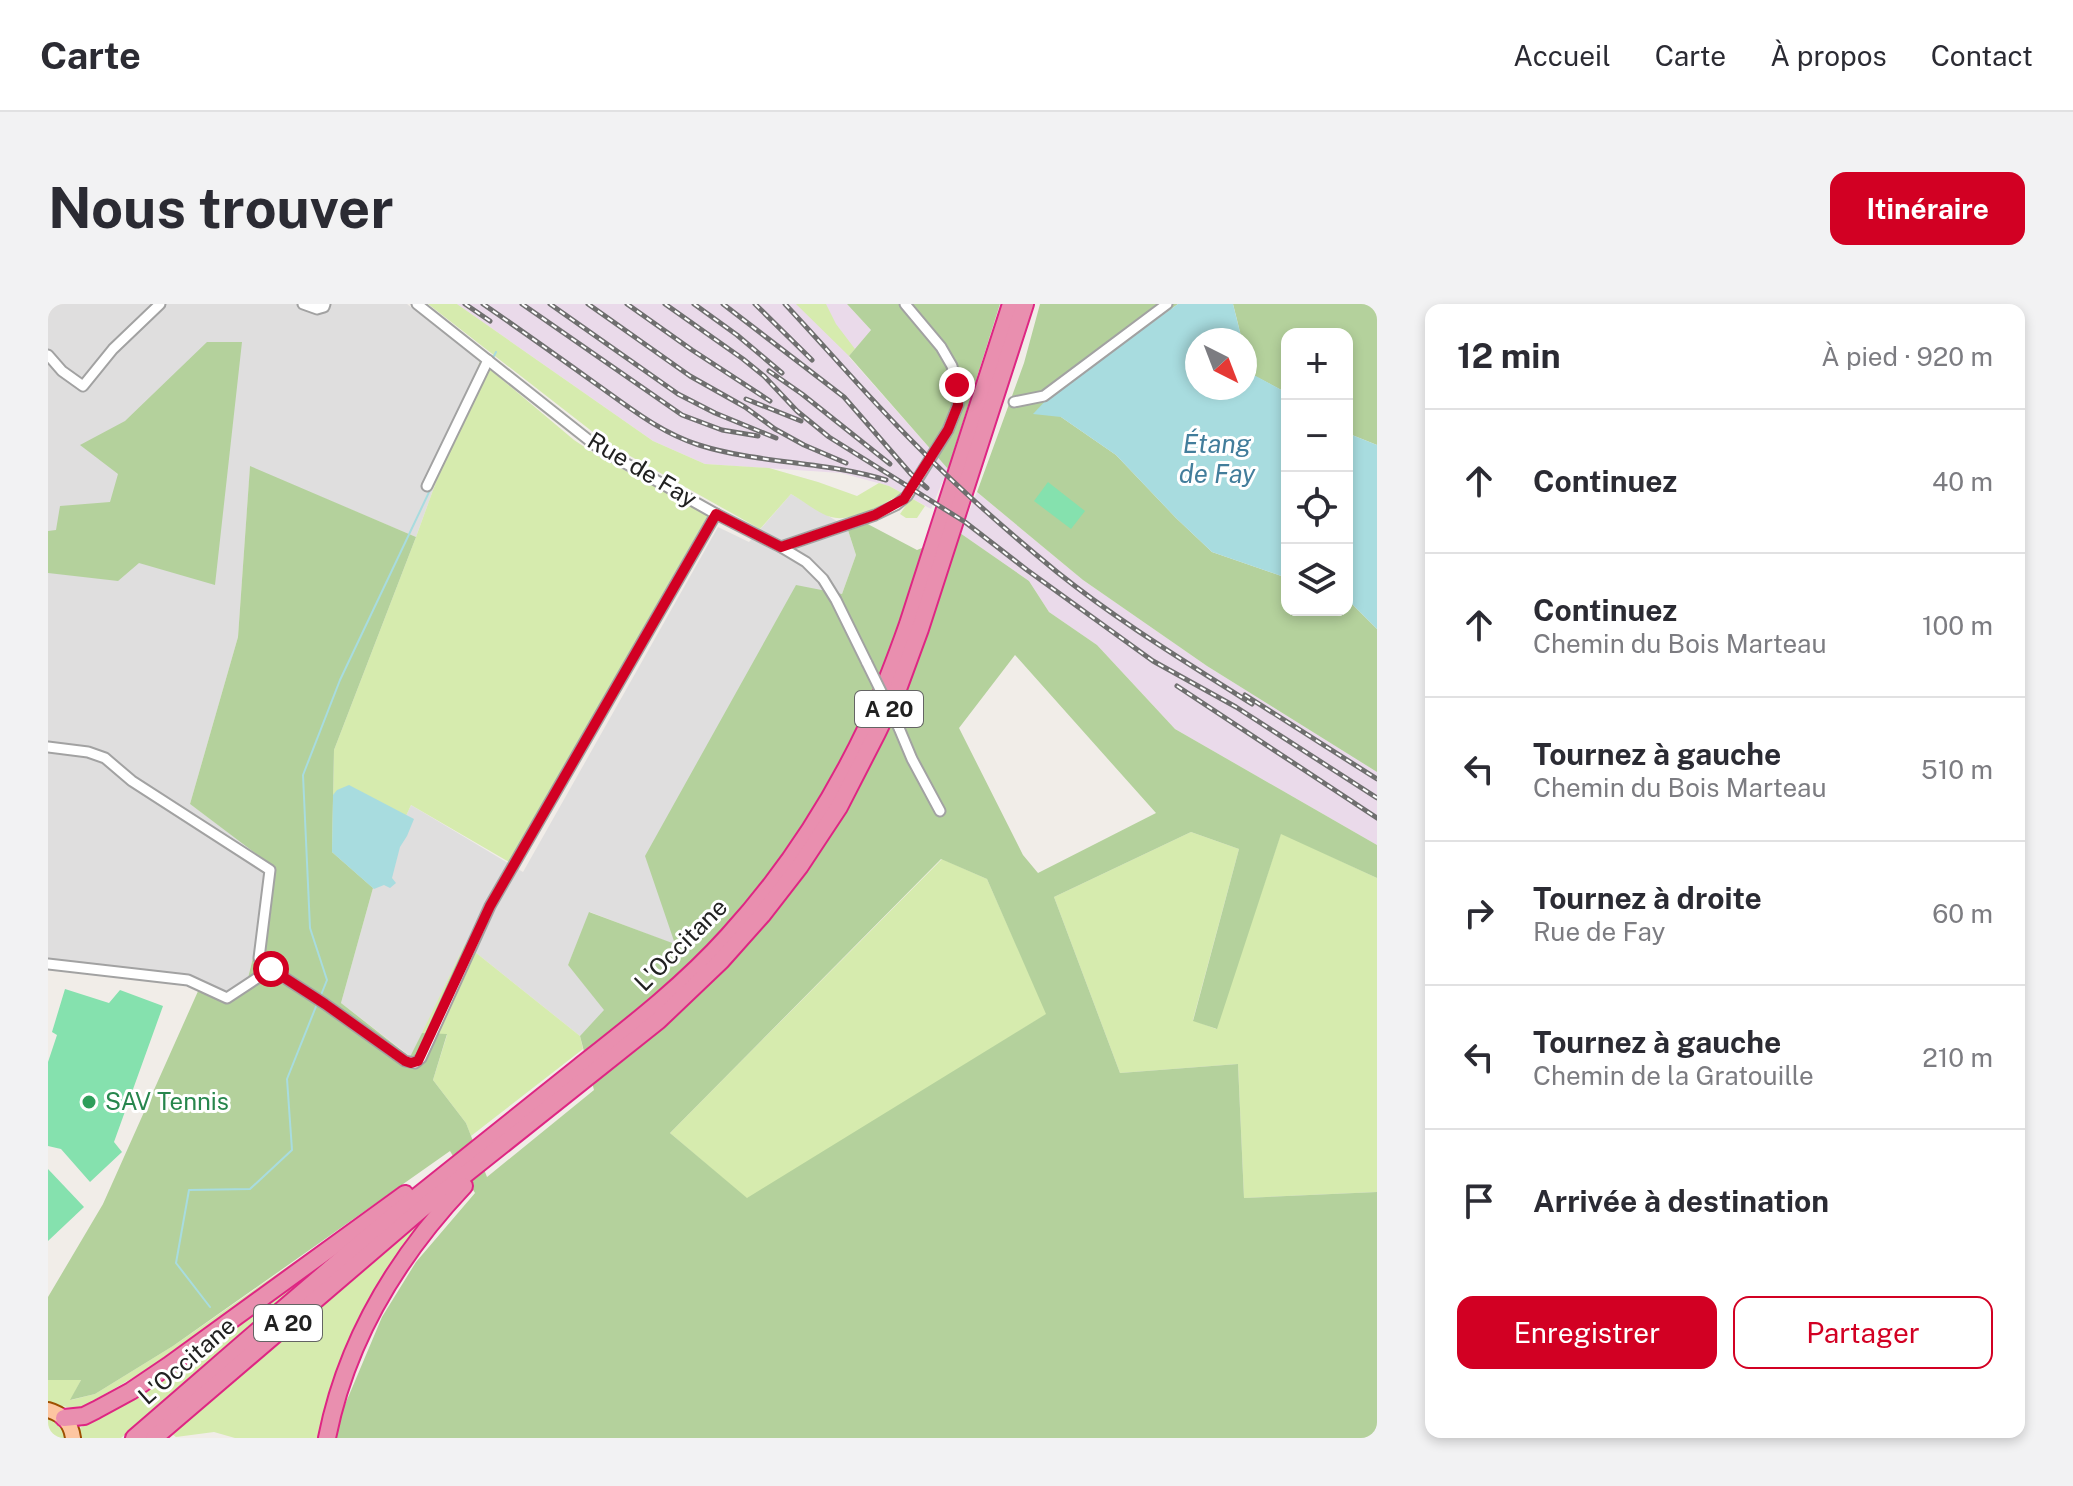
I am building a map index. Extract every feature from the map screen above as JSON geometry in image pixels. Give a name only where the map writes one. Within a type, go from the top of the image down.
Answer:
[{"type":"highway","name":"L'Occitane","points":[[134,1438],[408,1204],[648,1012],[729,936],[762,896],[811,828],[832,792],[889,676],[1011,304]]},
{"type":"highway","name":"L'Occitane","points":[[154,1438],[423,1208],[658,1021],[721,961],[800,866],[839,807],[898,689],[1025,304]]},
{"type":"highway","points":[[327,1438],[348,1366],[364,1328],[397,1269],[438,1214],[508,1141]]},
{"type":"highway","points":[[64,1418],[84,1416],[131,1391],[450,1161],[474,1151]]},
{"type":"main road","points":[[48,1410],[64,1418],[73,1438]]},
{"type":"street","points":[[48,355],[62,371],[83,386],[113,349],[160,304]]},
{"type":"street","points":[[303,304],[317,309],[325,304]]},
{"type":"street","name":"Rue de Fay","points":[[417,304],[600,449],[806,562],[823,579],[836,600],[940,811]]},
{"type":"street","points":[[781,547],[896,505],[907,496],[948,430],[958,405],[956,376],[941,347],[905,304]]},
{"type":"street","points":[[1014,402],[1044,396],[1167,304]]},
{"type":"street","points":[[427,486],[488,360]]},
{"type":"street","points":[[48,747],[88,752],[105,758],[132,781],[270,870],[259,958],[405,1061],[418,1061],[490,906],[716,514]]},
{"type":"street","points":[[48,964],[188,980],[227,998],[271,969]]},
{"type":"shaded area","points":[[48,304],[407,304],[480,361],[416,537],[250,467],[238,637],[190,804],[275,867],[248,978],[225,993],[194,977],[48,959]]},
{"type":"shaded area","points":[[457,304],[847,304],[871,330],[849,357],[948,469],[931,509],[889,486],[841,473],[705,464],[653,441]]},
{"type":"shaded area","points":[[977,492],[1083,580],[1207,666],[1377,772],[1377,845],[1175,729],[1097,645],[1049,612],[1029,581],[960,533]]},
{"type":"shaded area","points":[[791,494],[847,527],[856,555],[842,594],[676,945],[590,912],[568,965],[605,1010],[580,1036],[465,944],[411,1057],[341,1003],[373,888],[411,805],[523,872],[718,527],[749,542]]},
{"type":"green space","points":[[428,304],[457,304],[653,441],[705,464],[769,468],[857,496],[879,483],[902,493],[868,511],[839,518],[821,513],[791,494],[760,529],[607,443]]},
{"type":"green space","points":[[796,304],[826,304],[836,324],[855,349],[849,356]]},
{"type":"green space","points":[[847,304],[1000,304],[948,469],[849,356],[871,330]]},
{"type":"green space","points":[[1040,304],[1178,304],[1048,398],[1061,417],[1116,455],[1212,552],[1281,576],[1281,616],[1353,616],[1353,605],[1377,629],[1377,772],[1207,666],[1083,580],[977,492],[1024,363]]},
{"type":"green space","points":[[1233,304],[1377,304],[1377,445],[1353,435],[1353,328],[1281,328],[1281,390],[1257,377],[1257,328],[1239,328]]},
{"type":"green space","points":[[207,342],[242,342],[215,585],[139,563],[118,581],[48,573],[48,531],[56,530],[60,506],[110,502],[118,474],[80,445],[125,421]]},
{"type":"green space","points":[[480,361],[574,440],[708,515],[509,862],[411,805],[373,888],[332,852],[334,750]]},
{"type":"green space","points":[[250,466],[416,537],[334,750],[332,852],[373,888],[341,1003],[410,1057],[422,1033],[447,1034],[433,1080],[466,1123],[487,1177],[594,1090],[580,1036],[604,1010],[568,965],[589,912],[675,944],[645,856],[796,585],[842,594],[856,555],[847,527],[862,521],[917,550],[960,533],[1029,581],[1049,612],[1097,645],[1175,729],[1377,845],[1377,878],[1281,834],[1217,1029],[1193,1021],[1239,849],[1191,832],[1054,897],[1120,1073],[1238,1064],[1244,1198],[1377,1192],[1377,1438],[335,1438],[336,1426],[382,1317],[416,1262],[475,1193],[450,1151],[173,1346],[95,1394],[70,1400],[81,1380],[48,1380],[48,1297],[103,1204],[199,989],[225,993],[248,978],[275,868],[190,804],[238,637]],"holes":[[[1015,655],[1156,813],[1038,873],[1023,855],[959,728]],[[941,859],[987,879],[1046,1014],[747,1198],[670,1133]]]},
{"type":"green space","points":[[1048,482],[1085,511],[1071,529],[1034,501]]},
{"type":"green space","points":[[911,498],[925,506],[917,518],[906,518],[900,514]]},
{"type":"green space","points":[[1191,832],[1239,849],[1193,1020],[1216,1029],[1281,833],[1377,878],[1377,1192],[1244,1198],[1238,1064],[1120,1073],[1054,897]]},
{"type":"green space","points":[[942,859],[987,879],[1047,1014],[747,1199],[670,1133]]},
{"type":"green space","points":[[465,944],[580,1036],[583,1049],[471,1136],[466,1123],[433,1080],[447,1035],[422,1033]]},
{"type":"green space","name":"SAV Tennis","points":[[65,989],[109,1003],[120,990],[163,1006],[114,1142],[122,1152],[90,1182],[61,1149],[48,1146],[48,1062],[57,1035],[52,1032]]},
{"type":"green space","points":[[48,1169],[84,1207],[48,1241]]},
{"type":"green space","points":[[417,1226],[321,1438],[235,1438],[214,1432],[176,1437],[172,1434]]},
{"type":"green space","points":[[333,1235],[174,1354],[84,1406],[70,1408],[48,1403],[48,1380],[81,1380],[71,1400],[95,1394],[173,1346]]},
{"type":"green space","points":[[308,1271],[311,1277],[121,1438],[82,1438],[80,1428],[147,1387]]},
{"type":"green space","points":[[48,1419],[60,1425],[66,1438],[48,1438]]},
{"type":"water","name":"Étang de Fay","points":[[1178,304],[1233,304],[1239,328],[1185,328],[1185,400],[1257,400],[1257,377],[1281,390],[1281,576],[1212,552],[1116,455],[1061,417],[1033,414],[1048,398]]},
{"type":"water","points":[[1353,435],[1377,445],[1377,629],[1353,605]]},
{"type":"water","points":[[349,785],[414,819],[400,847],[392,878],[396,883],[390,888],[384,885],[374,889],[332,852],[333,795]]},
{"type":"waterway","points":[[493,358],[496,352]]},
{"type":"waterway","points":[[321,995],[327,980],[310,928],[303,775],[340,680],[431,488]]},
{"type":"waterway","points":[[210,1307],[176,1263],[189,1190],[250,1189],[292,1150],[287,1079],[317,1004]]},
{"type":"railway","points":[[465,304],[490,321]]},
{"type":"railway","points":[[483,304],[634,411],[685,440],[745,456],[839,469],[886,480]]},
{"type":"railway","points":[[522,304],[682,415],[722,430],[758,436]]},
{"type":"railway","points":[[550,304],[678,394],[776,438]]},
{"type":"railway","points":[[588,304],[690,376],[745,407],[775,429],[846,463]]},
{"type":"railway","points":[[627,304],[770,401]]},
{"type":"railway","points":[[665,304],[764,376],[797,411],[829,437],[965,522],[1153,661],[1236,707],[1377,798]]},
{"type":"railway","points":[[694,304],[782,373]]},
{"type":"railway","points":[[723,304],[844,397],[927,488]]},
{"type":"railway","points":[[755,304],[812,360]]},
{"type":"railway","points":[[785,304],[913,442],[1020,541],[1104,607],[1252,704]]},
{"type":"railway","points":[[769,371],[890,464]]},
{"type":"railway","points":[[746,399],[801,421]]},
{"type":"railway","points":[[1177,686],[1377,818]]},
{"type":"railway","points":[[1245,695],[1377,779]]},
{"type":"place","name":"SAV Tennis","points":[[89,1102]]},
{"type":"route","points":[[271,969],[405,1061],[418,1061],[490,906],[716,514],[781,547],[896,505],[907,496],[948,430],[958,405],[957,385]]}]
